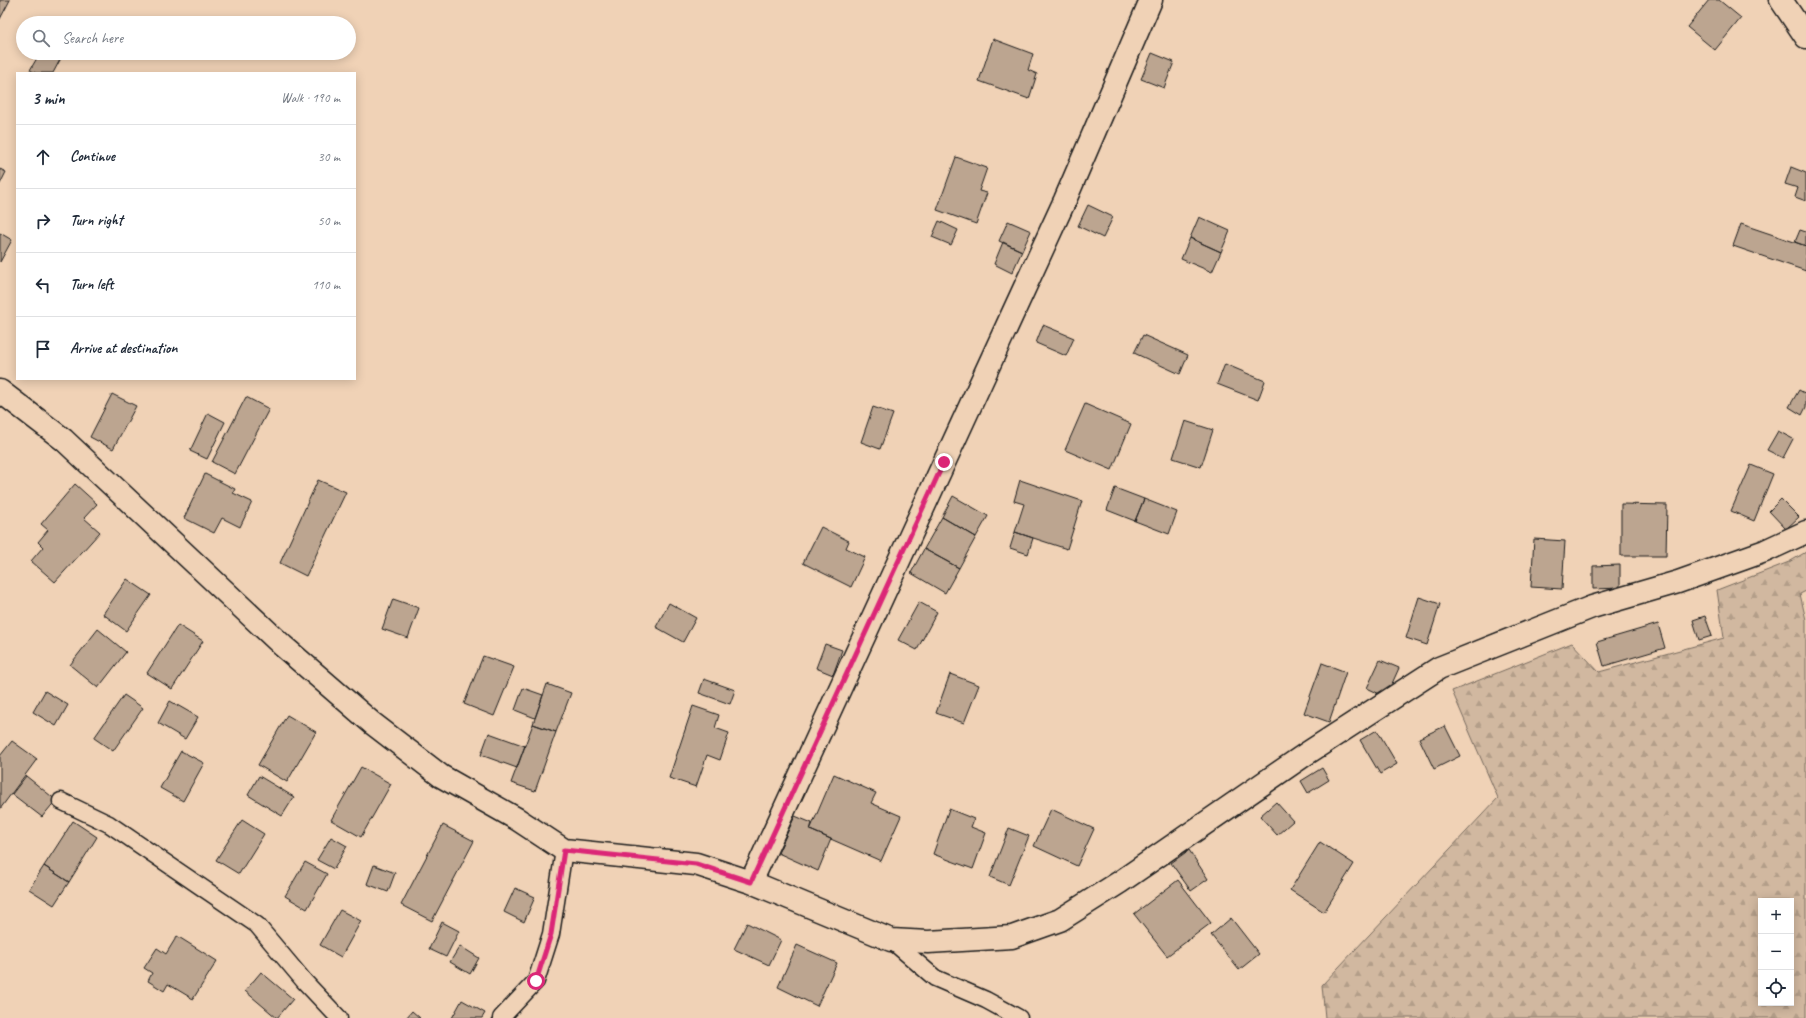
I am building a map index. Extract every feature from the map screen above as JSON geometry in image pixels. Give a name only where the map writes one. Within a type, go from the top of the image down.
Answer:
[{"type":"street","points":[[751,882],[1065,200],[1151,0]]},
{"type":"street","points":[[1781,0],[1806,37]]},
{"type":"street","points":[[0,391],[64,440],[283,646],[372,723],[440,776],[517,819],[564,850],[696,864],[751,882],[891,940],[928,942],[1012,937],[1060,920],[1120,882],[1306,754],[1440,668],[1592,607],[1678,582],[1765,551],[1806,532]]},
{"type":"lane","points":[[60,801],[108,824],[257,925],[304,981],[339,1018]]},
{"type":"lane","points":[[501,1018],[536,981],[551,934],[564,850]]},
{"type":"lane","points":[[891,940],[935,978],[986,1000],[1019,1018]]},
{"type":"green space","points":[[1806,552],[1806,591],[1800,594],[1806,620],[1806,1018],[1325,1018],[1322,985],[1498,798],[1452,691],[1572,643],[1599,672],[1724,638],[1717,590],[1789,562]]},
{"type":"building","points":[[0,0],[10,0],[0,19]]},
{"type":"building","points":[[1709,0],[1719,0],[1741,18],[1715,50],[1687,27]]},
{"type":"building","points":[[993,39],[1033,54],[1028,70],[1037,74],[1029,99],[979,81]]},
{"type":"building","points":[[1152,53],[1174,62],[1164,88],[1141,79]]},
{"type":"building","points":[[36,60],[60,60],[54,72],[34,72],[30,70]]},
{"type":"building","points":[[956,157],[987,168],[979,191],[987,193],[976,224],[937,210]]},
{"type":"building","points":[[1791,167],[1806,173],[1806,201],[1795,197],[1798,188],[1785,184]]},
{"type":"building","points":[[0,169],[6,172],[0,184]]},
{"type":"building","points":[[1088,205],[1113,217],[1103,238],[1078,226]]},
{"type":"building","points":[[1199,217],[1230,231],[1221,252],[1190,238]]},
{"type":"building","points":[[939,221],[958,230],[951,245],[932,237]]},
{"type":"building","points":[[1008,221],[1031,231],[1022,251],[999,241]]},
{"type":"building","points":[[1741,224],[1806,246],[1806,271],[1733,246]]},
{"type":"building","points":[[1800,230],[1806,232],[1806,246],[1795,242]]},
{"type":"building","points":[[0,233],[12,240],[0,262]]},
{"type":"building","points":[[1190,238],[1221,252],[1212,272],[1181,259]]},
{"type":"building","points":[[1003,242],[1022,251],[1012,273],[994,264]]},
{"type":"building","points":[[1043,325],[1074,338],[1066,356],[1036,343]]},
{"type":"building","points":[[1143,335],[1188,355],[1180,374],[1134,353]]},
{"type":"building","points":[[1225,364],[1265,381],[1258,400],[1217,384]]},
{"type":"building","points":[[1799,390],[1806,394],[1806,407],[1802,415],[1789,407]]},
{"type":"building","points":[[112,394],[136,406],[113,449],[90,437]]},
{"type":"building","points":[[246,397],[269,409],[235,474],[212,462]]},
{"type":"building","points":[[1085,404],[1131,424],[1112,470],[1065,450]]},
{"type":"building","points":[[873,407],[893,414],[880,449],[861,442]]},
{"type":"building","points":[[208,413],[225,422],[207,459],[190,451]]},
{"type":"building","points":[[1185,421],[1213,430],[1201,467],[1173,458]]},
{"type":"building","points":[[1778,431],[1793,439],[1783,458],[1767,450]]},
{"type":"building","points":[[1751,465],[1773,474],[1754,521],[1731,511]]},
{"type":"building","points":[[205,474],[235,489],[233,493],[252,502],[240,527],[222,518],[214,533],[184,518]]},
{"type":"building","points":[[318,480],[346,492],[306,576],[280,563]]},
{"type":"building","points":[[1020,480],[1082,501],[1067,549],[1015,532],[1024,504],[1014,501]]},
{"type":"building","points":[[75,484],[97,504],[84,518],[100,532],[55,582],[31,561],[43,547],[38,542],[48,530],[41,524]]},
{"type":"building","points":[[1115,488],[1144,499],[1135,521],[1107,510]]},
{"type":"building","points":[[953,496],[988,516],[976,537],[942,517]]},
{"type":"building","points":[[1144,499],[1177,512],[1169,534],[1135,521]]},
{"type":"building","points":[[1781,499],[1799,517],[1786,529],[1769,511]]},
{"type":"building","points":[[1621,504],[1667,505],[1666,556],[1621,556]]},
{"type":"building","points":[[942,517],[976,537],[959,568],[924,549]]},
{"type":"building","points":[[821,527],[849,541],[846,548],[865,557],[851,587],[803,563]]},
{"type":"building","points":[[1015,532],[1033,538],[1028,554],[1010,548]]},
{"type":"building","points":[[1534,539],[1565,541],[1562,589],[1531,587]]},
{"type":"building","points":[[924,549],[959,568],[945,593],[911,573]]},
{"type":"building","points":[[1620,565],[1620,588],[1593,589],[1593,566]]},
{"type":"building","points":[[127,579],[151,595],[126,631],[103,614]]},
{"type":"building","points":[[1419,597],[1440,604],[1427,645],[1406,638]]},
{"type":"building","points":[[393,599],[419,608],[408,638],[382,629]]},
{"type":"building","points":[[919,602],[937,612],[917,650],[898,640]]},
{"type":"building","points":[[669,603],[696,618],[683,642],[656,627]]},
{"type":"building","points":[[1705,616],[1712,636],[1699,640],[1693,620]]},
{"type":"building","points":[[1658,624],[1665,648],[1604,666],[1597,642]]},
{"type":"building","points":[[178,625],[203,641],[172,689],[147,673]]},
{"type":"building","points":[[98,629],[126,652],[98,688],[70,665]]},
{"type":"building","points":[[825,644],[842,650],[833,675],[816,668]]},
{"type":"building","points":[[483,656],[514,667],[494,716],[464,704]]},
{"type":"building","points":[[1380,660],[1399,668],[1386,697],[1367,688]]},
{"type":"building","points":[[1322,663],[1346,672],[1329,722],[1304,713]]},
{"type":"building","points":[[950,674],[979,685],[964,723],[936,713]]},
{"type":"building","points":[[704,679],[735,690],[730,704],[699,693]]},
{"type":"building","points":[[547,684],[571,693],[556,732],[533,724]]},
{"type":"building","points":[[523,688],[543,695],[535,718],[515,710]]},
{"type":"building","points":[[45,691],[68,705],[56,726],[33,712]]},
{"type":"building","points":[[124,695],[143,708],[113,751],[94,738]]},
{"type":"building","points":[[170,701],[198,717],[185,739],[158,723]]},
{"type":"building","points":[[693,706],[719,715],[715,728],[729,733],[720,760],[707,755],[696,787],[669,778]]},
{"type":"building","points":[[287,715],[316,732],[287,782],[258,765]]},
{"type":"building","points":[[533,724],[556,732],[535,791],[511,783]]},
{"type":"building","points":[[1445,726],[1460,756],[1434,769],[1419,738]]},
{"type":"building","points":[[1377,730],[1397,764],[1380,774],[1360,740]]},
{"type":"building","points":[[489,733],[525,746],[517,768],[481,755]]},
{"type":"building","points":[[12,741],[37,759],[0,809],[0,756]]},
{"type":"building","points":[[181,751],[204,763],[183,801],[160,788]]},
{"type":"building","points":[[361,767],[391,784],[361,837],[331,820]]},
{"type":"building","points":[[1322,768],[1329,780],[1308,793],[1301,781]]},
{"type":"building","points":[[834,774],[876,793],[871,803],[901,816],[881,861],[810,830]]},
{"type":"building","points":[[26,776],[56,800],[42,817],[12,794]]},
{"type":"building","points":[[259,776],[294,797],[282,816],[248,795]]},
{"type":"building","points":[[1276,802],[1293,821],[1277,835],[1260,816]]},
{"type":"building","points":[[949,809],[974,819],[971,827],[986,833],[973,869],[933,854]]},
{"type":"building","points":[[1051,809],[1094,829],[1077,866],[1034,846]]},
{"type":"building","points":[[795,816],[812,823],[810,830],[831,839],[818,871],[778,853]]},
{"type":"building","points":[[242,820],[264,834],[239,874],[216,860]]},
{"type":"building","points":[[73,821],[97,837],[69,882],[44,866]]},
{"type":"building","points":[[443,825],[474,841],[432,921],[401,905]]},
{"type":"building","points":[[1009,828],[1029,836],[1009,885],[990,877]]},
{"type":"building","points":[[331,837],[347,846],[334,869],[317,860]]},
{"type":"building","points":[[1320,842],[1354,864],[1324,912],[1290,890]]},
{"type":"building","points":[[1189,850],[1208,879],[1191,891],[1171,863]]},
{"type":"building","points":[[305,862],[327,874],[307,909],[285,896]]},
{"type":"building","points":[[374,865],[395,873],[388,892],[367,884]]},
{"type":"building","points":[[44,866],[69,882],[54,905],[29,889]]},
{"type":"building","points":[[1178,880],[1211,923],[1167,956],[1134,914]]},
{"type":"building","points":[[515,888],[535,897],[524,922],[504,912]]},
{"type":"building","points":[[340,910],[361,921],[341,957],[320,945]]},
{"type":"building","points":[[1231,918],[1259,954],[1239,970],[1211,935]]},
{"type":"building","points":[[442,922],[459,931],[446,957],[429,949]]},
{"type":"building","points":[[747,923],[781,940],[769,965],[734,949]]},
{"type":"building","points":[[177,936],[217,961],[193,999],[168,984],[164,991],[148,981],[152,973],[144,968],[157,948],[166,954]]},
{"type":"building","points":[[797,945],[837,963],[817,1006],[778,987]]},
{"type":"building","points":[[460,946],[479,958],[470,974],[450,962]]},
{"type":"building","points":[[261,972],[293,999],[277,1018],[245,991]]},
{"type":"building","points":[[462,1000],[485,1013],[482,1018],[452,1018]]},
{"type":"building","points":[[412,1011],[420,1018],[406,1018]]},
{"type":"route","points":[[536,981],[551,934],[564,850],[696,864],[751,882],[944,462]]}]
